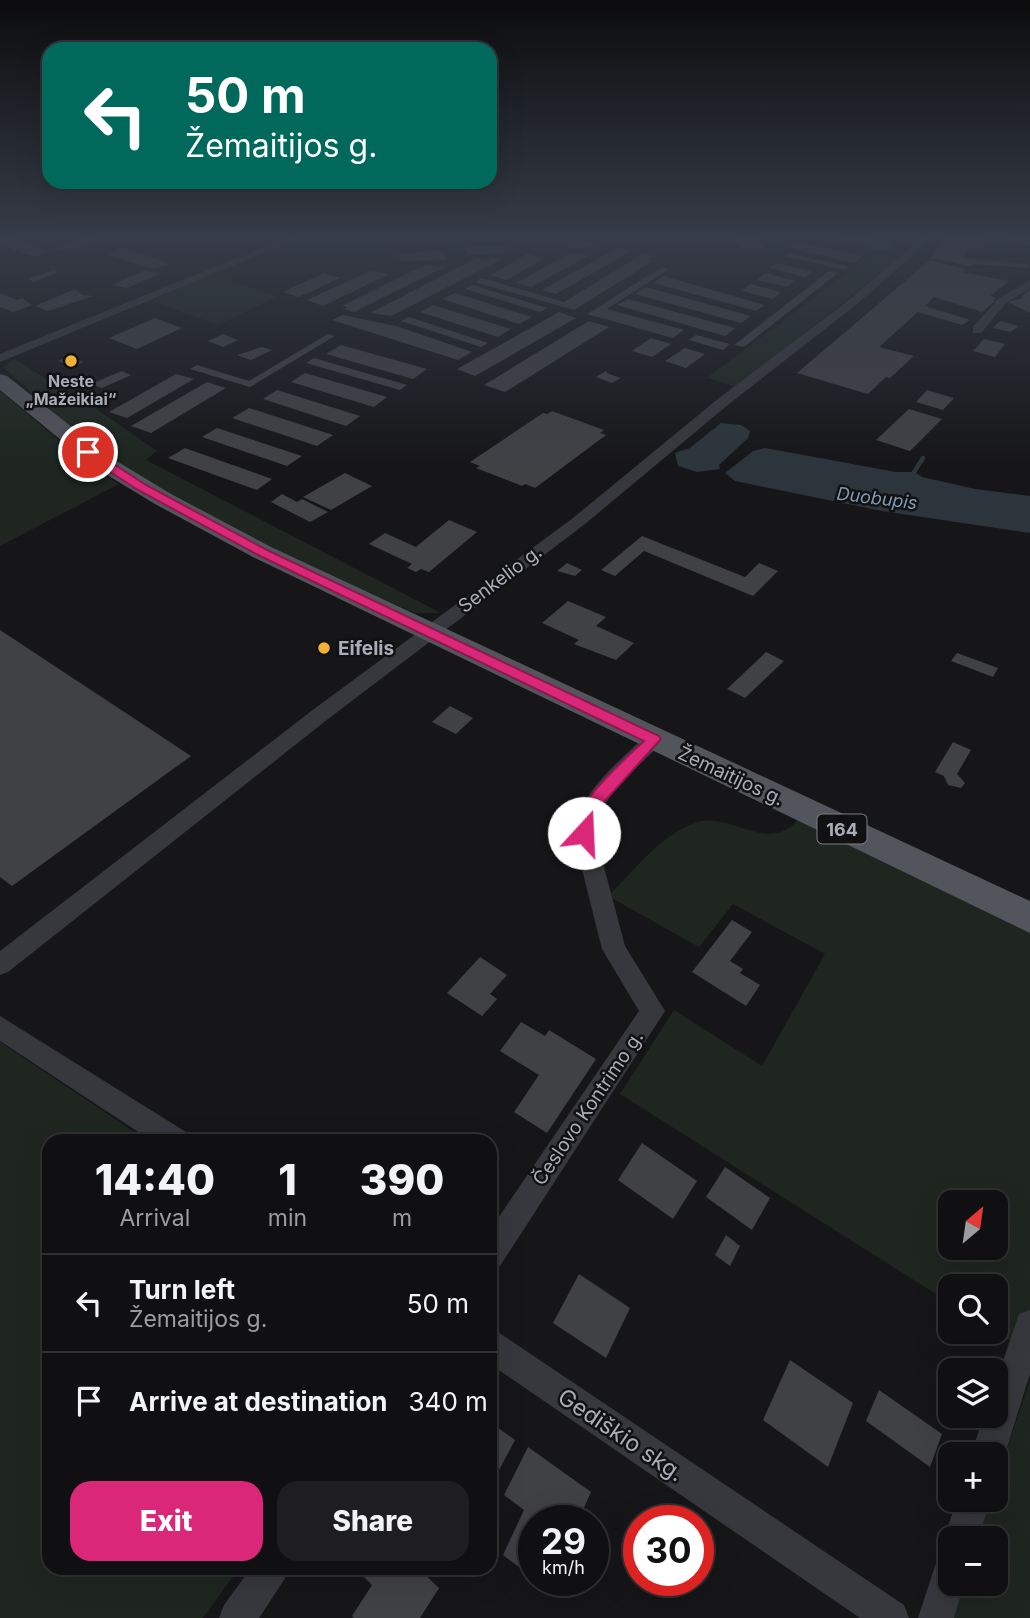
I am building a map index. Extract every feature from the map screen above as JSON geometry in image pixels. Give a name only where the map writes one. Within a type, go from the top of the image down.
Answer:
[{"type":"main road","name":"Žemaitijos g.","points":[[0,380],[74,442],[142,488],[262,552],[1030,918]]},
{"type":"street","points":[[0,358],[109,314]]},
{"type":"street","name":"Senkelio g.","points":[[0,965],[429,632],[579,521],[724,401],[838,314]]},
{"type":"street","points":[[977,330],[991,314]]},
{"type":"street","name":"Česlovo Kontrimo g.","points":[[497,1246],[653,1012],[614,949],[584,833],[584,821],[596,799],[654,739]]},
{"type":"street","points":[[0,1027],[165,1134]]},
{"type":"street","points":[[992,1442],[1030,1325]]},
{"type":"street","name":"Gediškio skg.","points":[[497,1350],[891,1618]]},
{"type":"street","points":[[237,1618],[267,1575]]},
{"type":"street","points":[[936,1618],[943,1596]]},
{"type":"shaded area","points":[[186,314],[242,314],[218,325]]},
{"type":"shaded area","points":[[793,314],[829,314],[736,387],[707,378]]},
{"type":"shaded area","points":[[14,359],[95,408],[157,451],[146,460],[441,613],[415,613],[302,565],[176,499],[117,463],[70,427],[3,367]]},
{"type":"shaded area","points":[[0,391],[92,468],[119,484],[0,546]]},
{"type":"shaded area","points":[[798,820],[1030,932],[1030,1353],[1008,1339],[1008,1274],[938,1274],[938,1295],[620,1094],[674,1010],[762,1066],[825,954],[733,904],[699,947],[608,896],[659,845],[695,823],[721,822],[760,833],[786,830]]},
{"type":"shaded area","points":[[0,1042],[138,1134],[42,1134],[42,1575],[234,1575],[203,1618],[0,1618]]},
{"type":"shaded area","points":[[1030,1380],[1030,1618],[951,1618],[958,1596],[1008,1596],[1008,1526],[981,1526],[986,1512],[1008,1512],[1008,1446]]},
{"type":"water","points":[[721,423],[741,425],[750,431],[748,438],[719,465],[720,469],[697,472],[678,466],[675,453],[690,448]]},
{"type":"water","name":"Duobupis","points":[[765,448],[896,472],[914,472],[922,477],[975,489],[1030,496],[1030,533],[882,511],[735,481],[725,473],[753,451]]},
{"type":"building","points":[[425,314],[461,314],[511,329],[498,337]]},
{"type":"building","points":[[487,314],[521,314],[532,317],[519,324]]},
{"type":"building","points":[[556,314],[576,318],[475,376],[457,369]]},
{"type":"building","points":[[587,314],[624,314],[684,330],[673,338]]},
{"type":"building","points":[[647,314],[682,314],[735,328],[725,336]]},
{"type":"building","points":[[706,314],[751,316],[741,323]]},
{"type":"building","points":[[774,314],[787,314],[744,347],[734,345]]},
{"type":"building","points":[[867,314],[916,314],[879,347],[914,356],[868,394],[797,373]]},
{"type":"building","points":[[923,314],[949,314],[970,320],[962,325]]},
{"type":"building","points":[[343,315],[396,326],[472,352],[458,360],[332,320]]},
{"type":"building","points":[[409,317],[488,343],[481,347],[401,321]]},
{"type":"building","points":[[155,318],[182,328],[137,349],[109,338]]},
{"type":"building","points":[[589,321],[609,327],[505,392],[484,385]]},
{"type":"building","points":[[1000,321],[1019,326],[1010,332],[993,328]]},
{"type":"building","points":[[223,334],[238,340],[223,347],[208,341]]},
{"type":"building","points":[[328,334],[335,336],[250,387],[190,369],[197,365],[249,381]]},
{"type":"building","points":[[696,335],[730,344],[723,350],[689,340]]},
{"type":"building","points":[[651,338],[671,344],[652,357],[632,351]]},
{"type":"building","points":[[984,339],[1005,344],[995,357],[973,351]]},
{"type":"building","points":[[341,345],[427,369],[413,379],[326,354]]},
{"type":"building","points":[[262,347],[272,350],[251,360],[237,355]]},
{"type":"building","points":[[685,348],[705,354],[686,368],[665,361]]},
{"type":"building","name":"Neste „Mažeikiai“","points":[[69,356],[84,362],[73,367],[58,361]]},
{"type":"building","points":[[314,358],[407,385],[400,390],[306,363]]},
{"type":"building","points":[[122,371],[131,375],[102,388],[91,384]]},
{"type":"building","points":[[606,371],[621,378],[612,383],[596,377]]},
{"type":"building","points":[[305,373],[387,397],[374,407],[291,382]]},
{"type":"building","points":[[176,374],[194,379],[127,418],[109,412]]},
{"type":"building","points":[[207,382],[226,388],[151,433],[131,426]]},
{"type":"building","points":[[277,390],[360,416],[346,426],[263,399]]},
{"type":"building","points":[[927,390],[954,398],[943,410],[916,402]]},
{"type":"building","points":[[249,408],[333,435],[317,446],[232,418]]},
{"type":"building","points":[[909,409],[942,419],[910,451],[876,440]]},
{"type":"building","points":[[552,411],[604,430],[600,433],[606,435],[535,488],[525,484],[522,486],[476,468],[480,466],[470,462],[543,413]]},
{"type":"building","points":[[217,428],[302,456],[287,466],[202,437]]},
{"type":"building","points":[[185,448],[272,479],[257,490],[168,458]]},
{"type":"building","points":[[345,473],[372,486],[331,510],[303,497]]},
{"type":"building","points":[[282,494],[297,502],[302,499],[328,512],[310,522],[271,502]]},
{"type":"building","points":[[449,520],[477,532],[429,572],[421,569],[416,572],[407,568],[412,564],[369,544],[385,533],[416,547]]},
{"type":"building","points":[[642,536],[745,577],[759,563],[778,571],[753,596],[644,551],[615,576],[601,570]]},
{"type":"building","points":[[567,563],[582,570],[575,576],[557,571]]},
{"type":"building","points":[[568,601],[606,617],[596,626],[634,643],[616,660],[574,644],[579,640],[542,623]]},
{"type":"building","points":[[0,630],[191,756],[12,886],[0,877]]},
{"type":"building","points":[[766,652],[784,661],[745,698],[727,689]]},
{"type":"building","points":[[957,653],[998,668],[993,677],[951,661]]},
{"type":"building","points":[[450,706],[473,718],[456,734],[432,722]]},
{"type":"building","points":[[953,742],[971,750],[957,774],[965,783],[961,788],[948,785],[944,776],[935,772]]},
{"type":"building","points":[[732,920],[752,932],[730,961],[743,969],[740,973],[760,985],[746,1006],[692,972]]},
{"type":"building","points":[[480,957],[507,975],[490,994],[497,999],[482,1016],[447,993]]},
{"type":"building","points":[[521,1022],[545,1036],[549,1030],[596,1059],[547,1133],[514,1112],[539,1075],[500,1051]]},
{"type":"building","points":[[642,1143],[697,1181],[673,1219],[618,1180]]},
{"type":"building","points":[[725,1167],[770,1198],[752,1230],[706,1197]]},
{"type":"building","points":[[726,1235],[740,1246],[730,1266],[715,1255]]},
{"type":"building","points":[[579,1274],[630,1308],[606,1358],[553,1323]]},
{"type":"building","points":[[790,1360],[853,1403],[828,1467],[763,1420]]},
{"type":"building","points":[[879,1390],[942,1434],[930,1467],[866,1421]]},
{"type":"building","points":[[497,1427],[515,1440],[499,1470],[497,1468]]},
{"type":"building","points":[[528,1447],[591,1492],[585,1505],[518,1506],[504,1495]]},
{"type":"building","points":[[518,1523],[518,1566],[503,1555]]},
{"type":"building","points":[[362,1575],[425,1575],[439,1588],[420,1618],[354,1618],[352,1616],[372,1585]]},
{"type":"waterway","points":[[914,472],[923,458]]},
{"type":"place","name":"Neste „Mažeikiai“","points":[[71,361]]},
{"type":"place","name":"Eifelis","points":[[324,648]]},
{"type":"route","points":[[88,452],[142,488],[262,552],[654,739],[596,799],[584,821],[584,833]]}]
